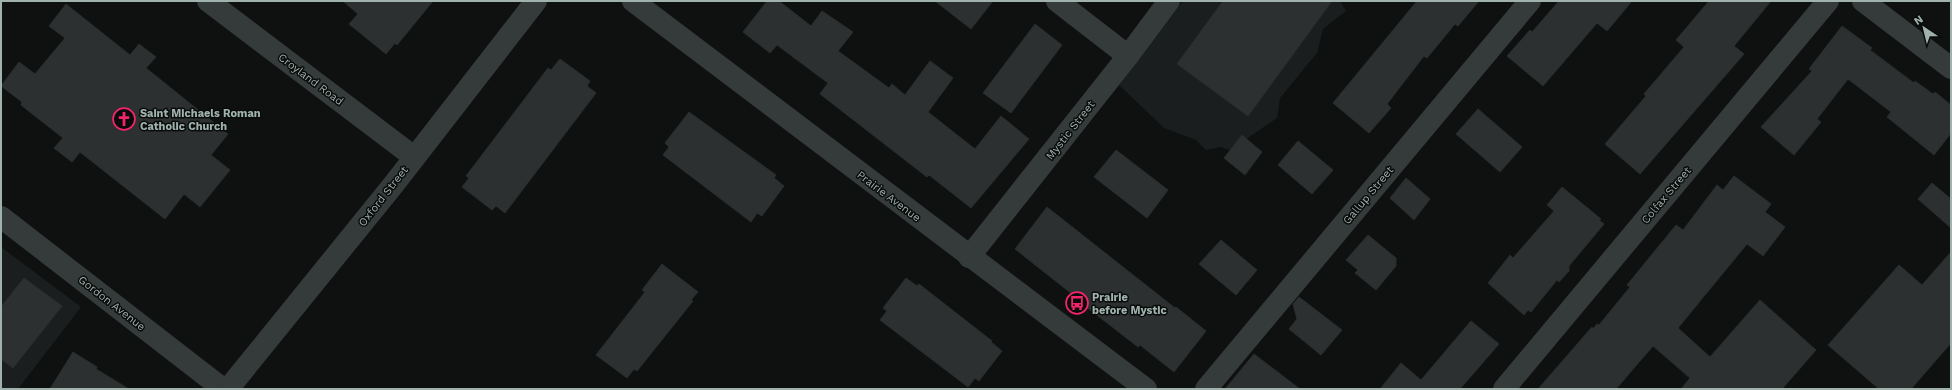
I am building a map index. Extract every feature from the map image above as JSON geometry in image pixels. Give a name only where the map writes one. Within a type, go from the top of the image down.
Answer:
[{"type":"street","name":"Croyland Road","points":[[208,1],[414,157]]},
{"type":"street","name":"Oxford Street","points":[[228,389],[414,157],[536,1]]},
{"type":"street","name":"Prairie Avenue","points":[[633,1],[969,257],[1146,389]]},
{"type":"street","points":[[1057,1],[1128,56]]},
{"type":"street","name":"Mystic Street","points":[[969,257],[1128,56],[1169,1]]},
{"type":"street","name":"Gallup Street","points":[[1206,389],[1530,1]]},
{"type":"street","name":"Colfax Street","points":[[1504,389],[1828,1]]},
{"type":"street","points":[[1863,1],[1951,68]]},
{"type":"street","name":"Gordon Avenue","points":[[1,216],[224,389]]},
{"type":"shaded area","points":[[1183,1],[1340,1],[1346,11],[1323,29],[1317,53],[1280,98],[1277,118],[1230,150],[1220,147],[1206,150],[1196,140],[1164,128],[1119,85]]},
{"type":"shaded area","points":[[1,247],[81,307],[18,389],[1,389]]},
{"type":"building","points":[[343,1],[433,1],[397,45],[395,43],[386,54],[349,24],[358,14]]},
{"type":"building","points":[[767,1],[779,1],[811,26],[822,11],[853,32],[838,51],[889,88],[892,84],[905,95],[930,61],[953,78],[928,112],[975,149],[1001,116],[1029,139],[971,208],[929,175],[927,177],[820,94],[828,83],[777,45],[770,53],[743,32]]},
{"type":"building","points":[[935,1],[993,1],[971,29]]},
{"type":"building","points":[[1223,1],[1332,1],[1248,116],[1177,64]]},
{"type":"building","points":[[1417,1],[1479,1],[1458,26],[1455,24],[1427,58],[1424,56],[1387,104],[1391,108],[1369,133],[1333,103]]},
{"type":"building","points":[[1559,1],[1632,1],[1607,31],[1597,23],[1543,86],[1507,56],[1530,30],[1532,32]]},
{"type":"building","points":[[1709,1],[1771,1],[1734,46],[1744,54],[1640,174],[1605,144],[1646,96],[1644,94],[1684,47],[1676,40]]},
{"type":"building","name":"Saint Michaels Roman Catholic Church","points":[[66,4],[130,55],[139,44],[156,57],[146,68],[228,134],[211,155],[230,170],[200,207],[184,194],[165,219],[80,152],[72,162],[54,148],[63,138],[21,105],[22,102],[1,86],[19,62],[35,74],[65,38],[49,26]]},
{"type":"building","points":[[1035,24],[1062,45],[1011,113],[983,93]]},
{"type":"building","points":[[1842,26],[1872,48],[1870,50],[1914,83],[1915,81],[1933,94],[1935,92],[1951,105],[1951,133],[1934,155],[1887,117],[1891,112],[1848,79],[1817,119],[1821,122],[1794,155],[1761,127],[1812,71],[1809,69]]},
{"type":"building","points":[[560,59],[590,81],[587,86],[596,93],[505,213],[496,206],[492,210],[462,187],[469,178],[466,176],[548,68],[551,70]]},
{"type":"building","points":[[1478,109],[1522,147],[1500,172],[1456,134]]},
{"type":"building","points":[[689,112],[776,175],[774,178],[784,186],[762,216],[757,213],[751,222],[663,155],[669,147],[665,143]]},
{"type":"building","points":[[1242,135],[1262,152],[1245,175],[1224,158]]},
{"type":"building","points":[[1298,141],[1333,170],[1312,194],[1278,165]]},
{"type":"building","points":[[1116,150],[1168,190],[1147,218],[1094,177]]},
{"type":"building","points":[[1734,176],[1771,204],[1765,212],[1785,227],[1763,256],[1747,244],[1678,328],[1710,357],[1760,300],[1816,350],[1782,389],[1681,389],[1690,378],[1653,346],[1616,389],[1538,389],[1592,327],[1593,329],[1597,324],[1599,325],[1630,287],[1627,285],[1676,225],[1683,230],[1717,185],[1723,190]]},
{"type":"building","points":[[1406,178],[1430,199],[1414,220],[1390,198]]},
{"type":"building","points":[[1932,183],[1951,199],[1951,228],[1918,199]]},
{"type":"building","points":[[1562,187],[1601,219],[1599,220],[1604,224],[1569,266],[1569,271],[1559,282],[1557,280],[1531,312],[1528,310],[1524,315],[1488,283],[1510,255],[1513,258],[1554,211],[1547,205]]},
{"type":"building","points":[[1047,207],[1206,331],[1174,372],[1140,345],[1138,347],[1015,249]]},
{"type":"building","points":[[1368,235],[1396,258],[1396,266],[1376,290],[1355,273],[1358,270],[1346,260]]},
{"type":"building","points":[[1221,240],[1257,270],[1236,295],[1199,264]]},
{"type":"building","points":[[1951,252],[1951,343],[1911,389],[1879,389],[1828,345],[1899,265],[1922,285]]},
{"type":"building","points":[[662,264],[698,292],[691,300],[693,301],[637,371],[634,369],[627,378],[596,355],[645,292],[642,290]]},
{"type":"building","points":[[24,278],[62,306],[13,368],[1,359],[1,307]]},
{"type":"building","points":[[906,278],[917,286],[919,284],[992,341],[991,342],[1002,351],[979,381],[975,378],[968,387],[880,320],[887,311],[883,308]]},
{"type":"building","points":[[1299,297],[1342,330],[1321,355],[1289,329],[1297,319],[1293,304]]},
{"type":"building","points":[[1471,321],[1499,344],[1460,389],[1380,389],[1401,363],[1421,380]]},
{"type":"building","points":[[73,352],[97,367],[96,369],[129,389],[50,389]]},
{"type":"building","points":[[1254,354],[1300,389],[1225,389]]},
{"type":"place","name":"Saint Michaels Roman Catholic Church","points":[[124,119]]},
{"type":"place","name":"Prairie before Mystic","points":[[1077,303]]}]
